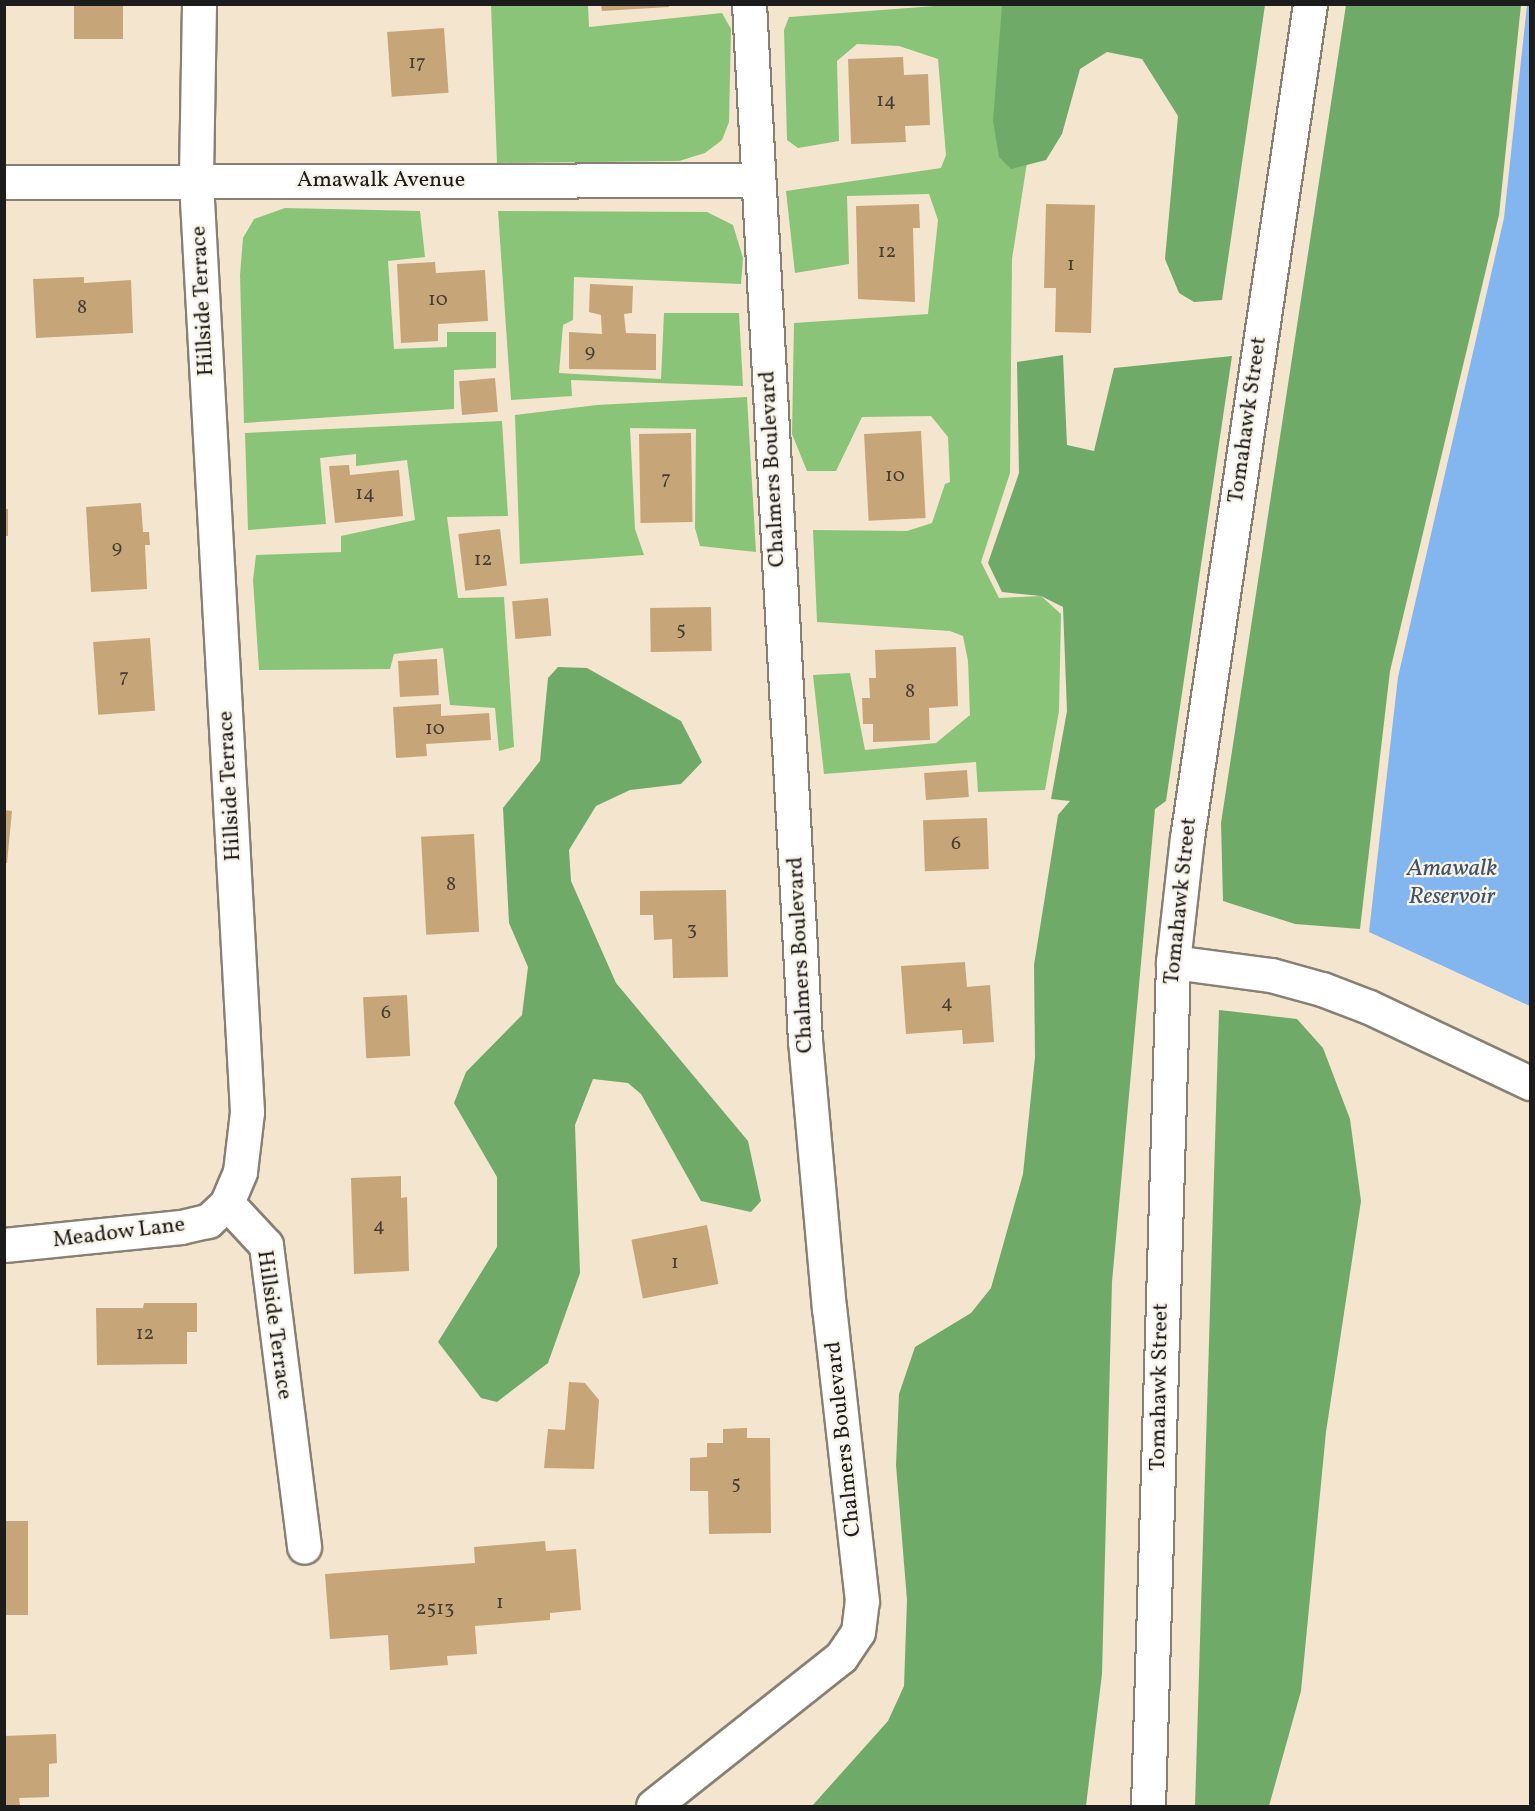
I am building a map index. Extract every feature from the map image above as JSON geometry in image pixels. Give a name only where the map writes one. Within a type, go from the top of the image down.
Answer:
[{"type":"street","name":"Hillside Terrace","points":[[199,4],[196,182],[247,1112],[240,1172],[227,1203],[266,1245],[304,1547]]},
{"type":"street","name":"Chalmers Boulevard","points":[[652,1806],[841,1657],[858,1632],[862,1601],[829,1309],[805,1041],[749,4]]},
{"type":"street","name":"Tomahawk Street","points":[[1148,1806],[1173,963],[1187,838],[1310,4]]},
{"type":"street","name":"Amawalk Avenue","points":[[4,182],[757,180]]},
{"type":"street","points":[[1173,963],[1270,975],[1322,989],[1369,1007],[1530,1083]]},
{"type":"street","name":"Meadow Lane","points":[[4,1245],[181,1227],[208,1221],[227,1203]]},
{"type":"green space","points":[[491,5],[588,5],[589,27],[722,13],[731,29],[729,122],[722,140],[705,153],[679,161],[497,163]]},
{"type":"green space","points":[[948,5],[1034,5],[1041,73],[1012,259],[1010,473],[981,562],[999,598],[1041,596],[1061,614],[1059,711],[1045,790],[978,792],[976,762],[824,774],[813,675],[850,673],[865,750],[936,743],[970,715],[968,661],[963,636],[950,631],[817,622],[813,530],[907,531],[932,523],[945,484],[950,482],[948,437],[931,416],[862,417],[836,471],[807,471],[792,434],[794,323],[928,314],[938,220],[929,194],[847,196],[849,264],[795,273],[786,191],[941,168],[946,155],[938,59],[899,46],[857,44],[837,61],[839,141],[798,148],[787,140],[784,30],[789,17]]},
{"type":"green space","points":[[1002,5],[1265,5],[1222,300],[1194,302],[1179,293],[1165,259],[1178,116],[1142,59],[1107,52],[1080,69],[1062,134],[1046,160],[1011,169],[999,157],[993,121]]},
{"type":"green space","points":[[1346,5],[1521,5],[1499,215],[1390,671],[1360,929],[1295,924],[1223,901],[1221,823]]},
{"type":"green space","points":[[285,208],[420,211],[425,257],[388,261],[394,349],[447,347],[447,332],[496,332],[496,368],[454,370],[454,409],[244,423],[240,275],[243,238],[254,219]]},
{"type":"green space","points":[[498,211],[707,212],[733,225],[743,258],[741,284],[574,277],[573,320],[563,325],[559,373],[661,379],[664,313],[739,313],[743,386],[571,380],[572,396],[511,400]]},
{"type":"green space","points":[[1063,355],[1067,445],[1094,451],[1114,368],[1232,356],[1166,801],[1155,809],[1112,1282],[1102,1674],[1086,1806],[812,1806],[888,1721],[904,1686],[907,1600],[896,1465],[899,1394],[915,1347],[971,1313],[991,1288],[1023,1174],[1035,1057],[1034,965],[1058,815],[1070,801],[1051,799],[1067,711],[1063,607],[1041,596],[1002,592],[988,563],[1019,473],[1017,362]]},
{"type":"green space","points":[[747,397],[756,552],[700,546],[695,528],[696,429],[630,428],[635,529],[644,555],[520,564],[515,415],[597,405]]},
{"type":"green space","points":[[502,421],[508,516],[447,517],[458,598],[504,597],[514,747],[499,751],[495,708],[450,705],[443,648],[394,654],[390,669],[259,670],[253,580],[256,555],[341,552],[341,536],[415,520],[407,460],[356,466],[356,454],[320,458],[326,524],[248,530],[245,433]]},
{"type":"green space","points":[[558,667],[587,668],[681,721],[702,762],[681,784],[630,790],[596,806],[569,850],[571,881],[616,983],[748,1141],[761,1201],[751,1212],[701,1201],[641,1094],[628,1083],[593,1079],[575,1125],[580,1273],[548,1363],[497,1402],[481,1398],[438,1342],[497,1247],[497,1177],[454,1103],[466,1072],[522,1015],[528,967],[509,923],[503,808],[540,761],[548,678]]},
{"type":"green space","points":[[1219,1010],[1297,1019],[1323,1048],[1350,1119],[1361,1201],[1326,1432],[1301,1691],[1269,1806],[1195,1806]]},
{"type":"water","name":"Amawalk Reservoir","points":[[1527,5],[1530,5],[1530,1006],[1369,932],[1398,677],[1504,218]]},
{"type":"building","points":[[74,4],[123,4],[123,39],[74,39]]},
{"type":"building","points":[[601,4],[669,4],[669,7],[602,11]]},
{"type":"building","points":[[444,28],[449,93],[392,97],[387,32]]},
{"type":"building","points":[[903,57],[904,75],[928,74],[930,125],[905,126],[906,142],[851,144],[848,59]]},
{"type":"building","points":[[919,204],[920,228],[913,228],[915,302],[858,299],[856,206]]},
{"type":"building","points":[[1046,204],[1095,205],[1091,333],[1055,332],[1056,288],[1044,288]]},
{"type":"building","points":[[435,262],[436,273],[485,270],[488,321],[438,324],[438,341],[401,343],[397,264]]},
{"type":"building","points":[[84,277],[84,283],[131,280],[133,333],[36,338],[33,279]]},
{"type":"building","points":[[590,284],[633,286],[632,313],[624,314],[626,333],[656,334],[656,370],[569,369],[569,332],[602,334],[601,315],[589,312]]},
{"type":"building","points":[[495,378],[498,412],[462,415],[459,381]]},
{"type":"building","points":[[921,431],[926,518],[869,521],[864,434]]},
{"type":"building","points":[[691,433],[693,522],[641,523],[639,434]]},
{"type":"building","points":[[349,465],[350,475],[399,470],[403,516],[335,523],[329,466]]},
{"type":"building","points":[[141,503],[143,532],[149,532],[150,545],[145,545],[147,589],[91,592],[86,507]]},
{"type":"building","points":[[4,509],[8,509],[8,536],[4,536]]},
{"type":"building","points":[[500,529],[507,586],[465,591],[458,534]]},
{"type":"building","points":[[548,598],[551,636],[515,639],[512,601]]},
{"type":"building","points":[[711,607],[712,651],[651,652],[650,608]]},
{"type":"building","points":[[150,638],[155,711],[98,715],[93,642]]},
{"type":"building","points":[[956,647],[958,706],[929,708],[930,740],[873,742],[873,724],[863,724],[862,698],[870,698],[869,678],[876,678],[875,650]]},
{"type":"building","points":[[437,659],[439,695],[400,697],[398,661]]},
{"type":"building","points":[[441,704],[441,716],[489,713],[491,740],[426,744],[427,756],[396,758],[393,707]]},
{"type":"building","points":[[967,770],[969,797],[926,800],[924,773]]},
{"type":"building","points":[[4,810],[12,811],[7,863],[4,863]]},
{"type":"building","points":[[987,818],[989,869],[925,871],[923,820]]},
{"type":"building","points":[[474,834],[479,932],[426,935],[421,837]]},
{"type":"building","points":[[726,890],[728,977],[673,978],[672,939],[654,940],[653,915],[640,915],[640,891]]},
{"type":"building","points":[[965,962],[967,987],[990,985],[994,1042],[963,1044],[962,1030],[906,1034],[901,966]]},
{"type":"building","points":[[407,995],[410,1056],[366,1058],[363,997]]},
{"type":"building","points":[[401,1176],[401,1198],[407,1197],[409,1271],[354,1274],[351,1178]]},
{"type":"building","points":[[707,1225],[718,1284],[643,1299],[631,1240]]},
{"type":"building","points":[[144,1303],[197,1303],[197,1332],[187,1332],[187,1364],[97,1365],[96,1308],[143,1308]]},
{"type":"building","points":[[569,1382],[585,1383],[599,1400],[594,1469],[544,1468],[548,1429],[565,1430]]},
{"type":"building","points":[[747,1428],[747,1438],[770,1438],[771,1533],[709,1534],[708,1491],[690,1491],[690,1458],[707,1457],[707,1443],[723,1443],[723,1429]]},
{"type":"building","points":[[4,1521],[28,1521],[28,1615],[4,1615]]},
{"type":"building","points":[[545,1541],[546,1551],[576,1549],[581,1610],[550,1613],[550,1620],[475,1626],[477,1654],[447,1656],[448,1665],[390,1670],[388,1635],[330,1639],[325,1574],[475,1563],[474,1547]]},
{"type":"building","points":[[56,1734],[57,1763],[49,1764],[49,1797],[19,1798],[20,1806],[4,1806],[4,1736]]}]
